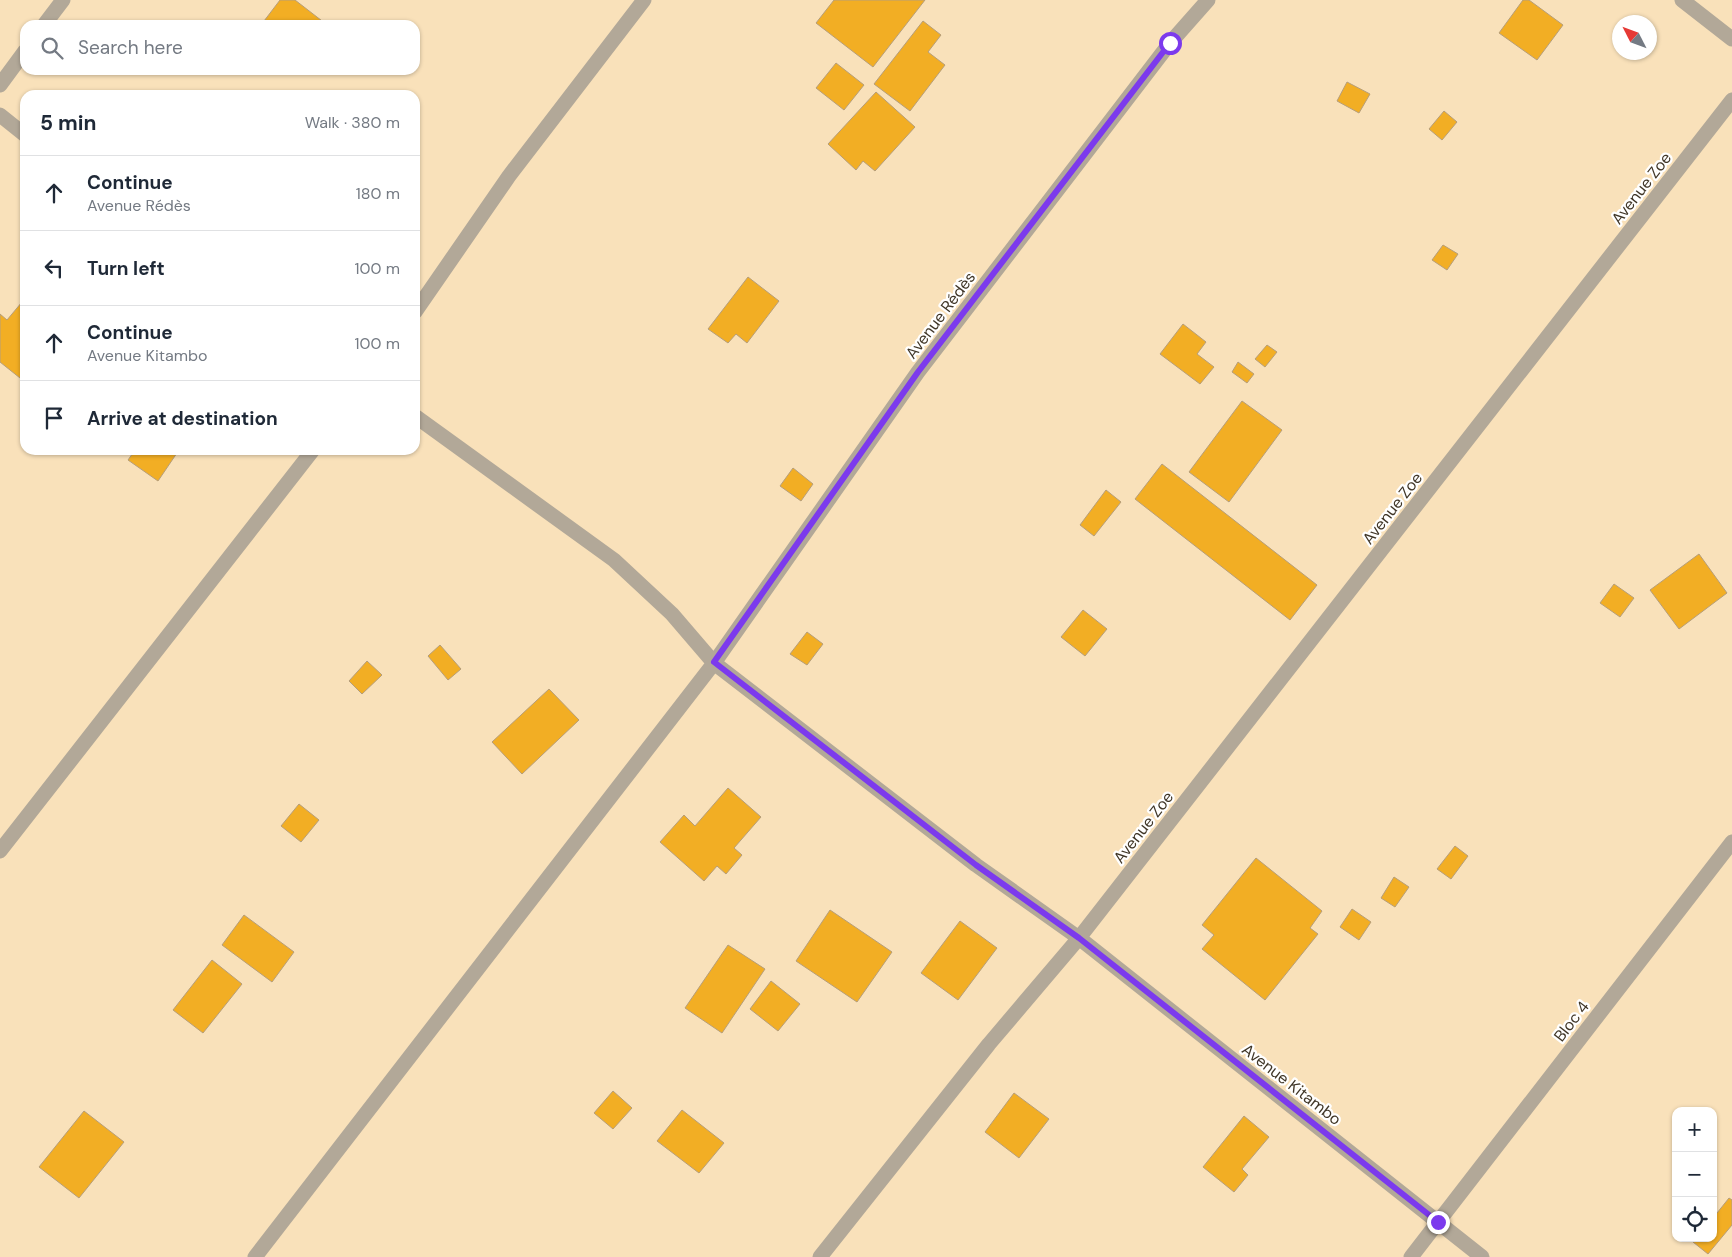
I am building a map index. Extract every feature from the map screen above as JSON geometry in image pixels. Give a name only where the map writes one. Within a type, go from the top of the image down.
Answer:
[{"type":"street","points":[[48,20],[63,0]]},
{"type":"street","points":[[420,305],[509,176],[644,0]]},
{"type":"street","name":"Avenue Rédès","points":[[255,1257],[714,662],[918,372],[1170,43],[1208,0]]},
{"type":"street","points":[[1682,0],[1732,39]]},
{"type":"street","points":[[0,85],[20,58]]},
{"type":"street","name":"Avenue Zoe","points":[[820,1257],[989,1044],[1079,938],[1732,100]]},
{"type":"street","points":[[0,115],[20,132]]},
{"type":"street","name":"Avenue Kitambo","points":[[420,420],[614,560],[672,614],[714,662],[976,865],[1079,938],[1482,1257]]},
{"type":"street","points":[[0,851],[309,455]]},
{"type":"street","name":"Bloc 4","points":[[1411,1257],[1732,842]]},
{"type":"building","points":[[280,0],[295,0],[321,20],[265,20]]},
{"type":"building","points":[[834,0],[925,0],[873,67],[816,23]]},
{"type":"building","points":[[1523,0],[1529,0],[1563,25],[1537,60],[1499,33]]},
{"type":"building","points":[[923,21],[941,35],[928,52],[945,65],[910,111],[874,84]]},
{"type":"building","points":[[836,63],[864,85],[844,110],[816,88]]},
{"type":"building","points":[[1347,82],[1370,94],[1359,113],[1337,101]]},
{"type":"building","points":[[876,92],[915,127],[875,171],[863,161],[856,170],[828,144]]},
{"type":"building","points":[[1444,111],[1457,122],[1442,140],[1429,129]]},
{"type":"building","points":[[1443,245],[1458,254],[1447,270],[1432,260]]},
{"type":"building","points":[[748,277],[779,301],[747,343],[736,334],[728,343],[708,329]]},
{"type":"building","points":[[20,304],[20,378],[0,362],[0,314],[7,320]]},
{"type":"building","points":[[1183,324],[1206,342],[1197,354],[1214,367],[1200,384],[1160,354]]},
{"type":"building","points":[[1267,345],[1277,352],[1265,367],[1255,359]]},
{"type":"building","points":[[1238,362],[1254,374],[1247,383],[1232,372]]},
{"type":"building","points":[[1242,401],[1282,430],[1229,502],[1189,472]]},
{"type":"building","points":[[132,455],[176,455],[158,481],[128,460]]},
{"type":"building","points":[[1162,464],[1317,585],[1290,620],[1135,499]]},
{"type":"building","points":[[793,468],[813,484],[801,501],[780,486]]},
{"type":"building","points":[[1106,490],[1121,502],[1094,536],[1080,525]]},
{"type":"building","points":[[1699,554],[1727,593],[1679,629],[1650,590]]},
{"type":"building","points":[[1614,584],[1634,598],[1620,617],[1600,603]]},
{"type":"building","points":[[1083,610],[1107,629],[1085,656],[1061,637]]},
{"type":"building","points":[[807,632],[823,644],[807,665],[790,654]]},
{"type":"building","points":[[440,645],[461,669],[448,680],[428,656]]},
{"type":"building","points":[[367,661],[382,675],[362,694],[349,681]]},
{"type":"building","points":[[549,689],[579,720],[522,774],[492,742]]},
{"type":"building","points":[[728,788],[761,817],[734,848],[742,855],[726,874],[717,866],[704,881],[660,842],[684,815],[695,826]]},
{"type":"building","points":[[299,804],[319,820],[301,842],[281,826]]},
{"type":"building","points":[[1455,846],[1468,856],[1451,879],[1437,869]]},
{"type":"building","points":[[1256,858],[1322,911],[1310,928],[1318,934],[1265,1000],[1202,949],[1214,935],[1202,925]]},
{"type":"building","points":[[1394,877],[1409,887],[1395,907],[1381,898]]},
{"type":"building","points":[[1352,909],[1371,922],[1359,940],[1340,927]]},
{"type":"building","points":[[830,910],[892,952],[857,1002],[796,961]]},
{"type":"building","points":[[244,915],[294,952],[272,982],[222,945]]},
{"type":"building","points":[[960,921],[997,948],[958,1000],[921,973]]},
{"type":"building","points":[[728,945],[765,969],[722,1033],[685,1008]]},
{"type":"building","points":[[212,960],[242,984],[203,1033],[173,1010]]},
{"type":"building","points":[[771,981],[800,1004],[778,1031],[750,1009]]},
{"type":"building","points":[[613,1091],[632,1108],[613,1129],[594,1113]]},
{"type":"building","points":[[1014,1093],[1049,1119],[1019,1158],[985,1132]]},
{"type":"building","points":[[682,1110],[724,1143],[699,1173],[657,1141]]},
{"type":"building","points":[[84,1111],[124,1142],[79,1198],[39,1167]]},
{"type":"building","points":[[1244,1116],[1269,1137],[1242,1169],[1248,1175],[1234,1192],[1203,1167]]},
{"type":"building","points":[[1729,1198],[1732,1200],[1732,1225],[1708,1254],[1693,1242],[1717,1242],[1717,1213]]},
{"type":"route","points":[[1170,43],[918,372],[714,662],[844,765],[976,865],[1079,938],[1438,1222]]}]
